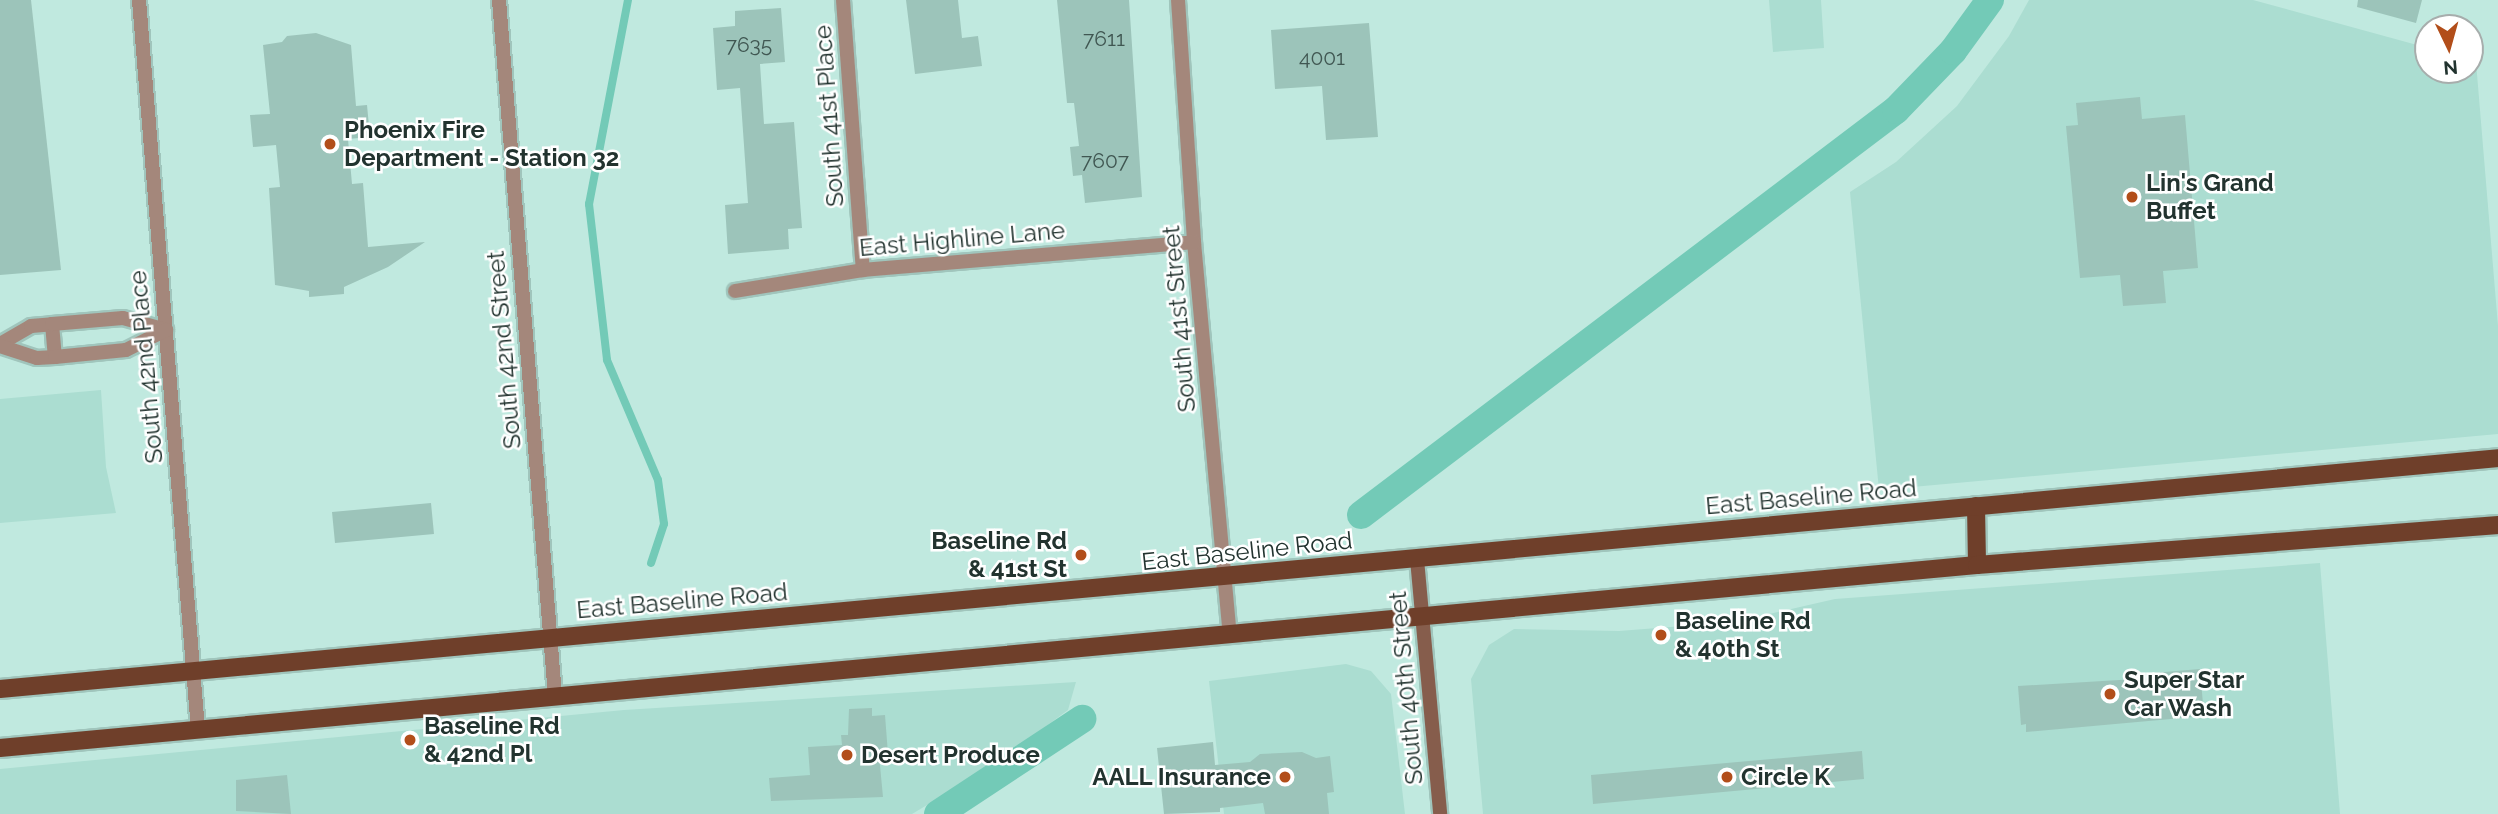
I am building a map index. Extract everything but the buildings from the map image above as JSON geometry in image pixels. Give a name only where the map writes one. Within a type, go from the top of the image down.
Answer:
[{"type":"main road","name":"East Baseline Road","points":[[0,689],[551,636],[1226,578],[2498,458]]},
{"type":"main road","points":[[1976,506],[1978,565]]},
{"type":"main road","points":[[0,748],[1978,565],[2498,525]]},
{"type":"main road","name":"South 40th Street","points":[[1417,559],[1440,814]]},
{"type":"street","name":"South 42nd Place","points":[[139,0],[198,730]]},
{"type":"street","name":"South 42nd Street","points":[[499,0],[555,696]]},
{"type":"street","name":"South 41st Place","points":[[843,0],[863,270]]},
{"type":"street","name":"South 41st Street","points":[[1178,0],[1194,242],[1230,634]]},
{"type":"street","name":"East Highline Lane","points":[[735,291],[863,270],[1194,242]]},
{"type":"street","points":[[0,345],[32,326],[52,324],[123,318],[166,330]]},
{"type":"street","points":[[52,324],[55,357]]},
{"type":"street","points":[[0,345],[37,358],[55,357],[126,350],[166,330]]},
{"type":"shaded area","points":[[1769,0],[1821,0],[1824,48],[1773,52]]},
{"type":"shaded area","points":[[2029,0],[2253,0],[2414,44],[2414,84],[2478,84],[2498,326],[2498,434],[1879,490],[1850,192],[1896,162],[1957,106],[2009,36]]},
{"type":"shaded area","points":[[101,390],[106,467],[116,513],[0,523],[0,399]]},
{"type":"shaded area","points":[[2320,563],[2340,814],[1483,814],[1471,679],[1489,645],[1514,629],[1619,631],[1734,622],[1835,599]]},
{"type":"shaded area","points":[[1346,664],[1371,671],[1391,694],[1405,814],[1224,814],[1209,681]]},
{"type":"shaded area","points":[[1076,682],[1068,710],[989,768],[912,814],[0,814],[0,769],[624,710]]},
{"type":"waterway","points":[[628,0],[589,204],[607,360],[658,480],[664,524],[651,563]]},
{"type":"waterway","points":[[1361,515],[1896,110],[1953,51],[1990,0]]},
{"type":"waterway","points":[[938,814],[1082,719]]},
{"type":"place","name":"Phoenix Fire Department - Station 32","points":[[330,144]]},
{"type":"place","name":"Lin's Grand Buffet","points":[[2132,197]]},
{"type":"place","name":"Baseline Rd & 41st St","points":[[1081,555]]},
{"type":"place","name":"Baseline Rd & 40th St","points":[[1661,635]]},
{"type":"place","name":"Super Star Car Wash","points":[[2110,694]]},
{"type":"place","name":"Baseline Rd & 42nd Pl","points":[[410,740]]},
{"type":"place","name":"Desert Produce","points":[[847,755]]},
{"type":"place","name":"AALL Insurance","points":[[1285,777]]},
{"type":"place","name":"Circle K","points":[[1727,777]]}]
